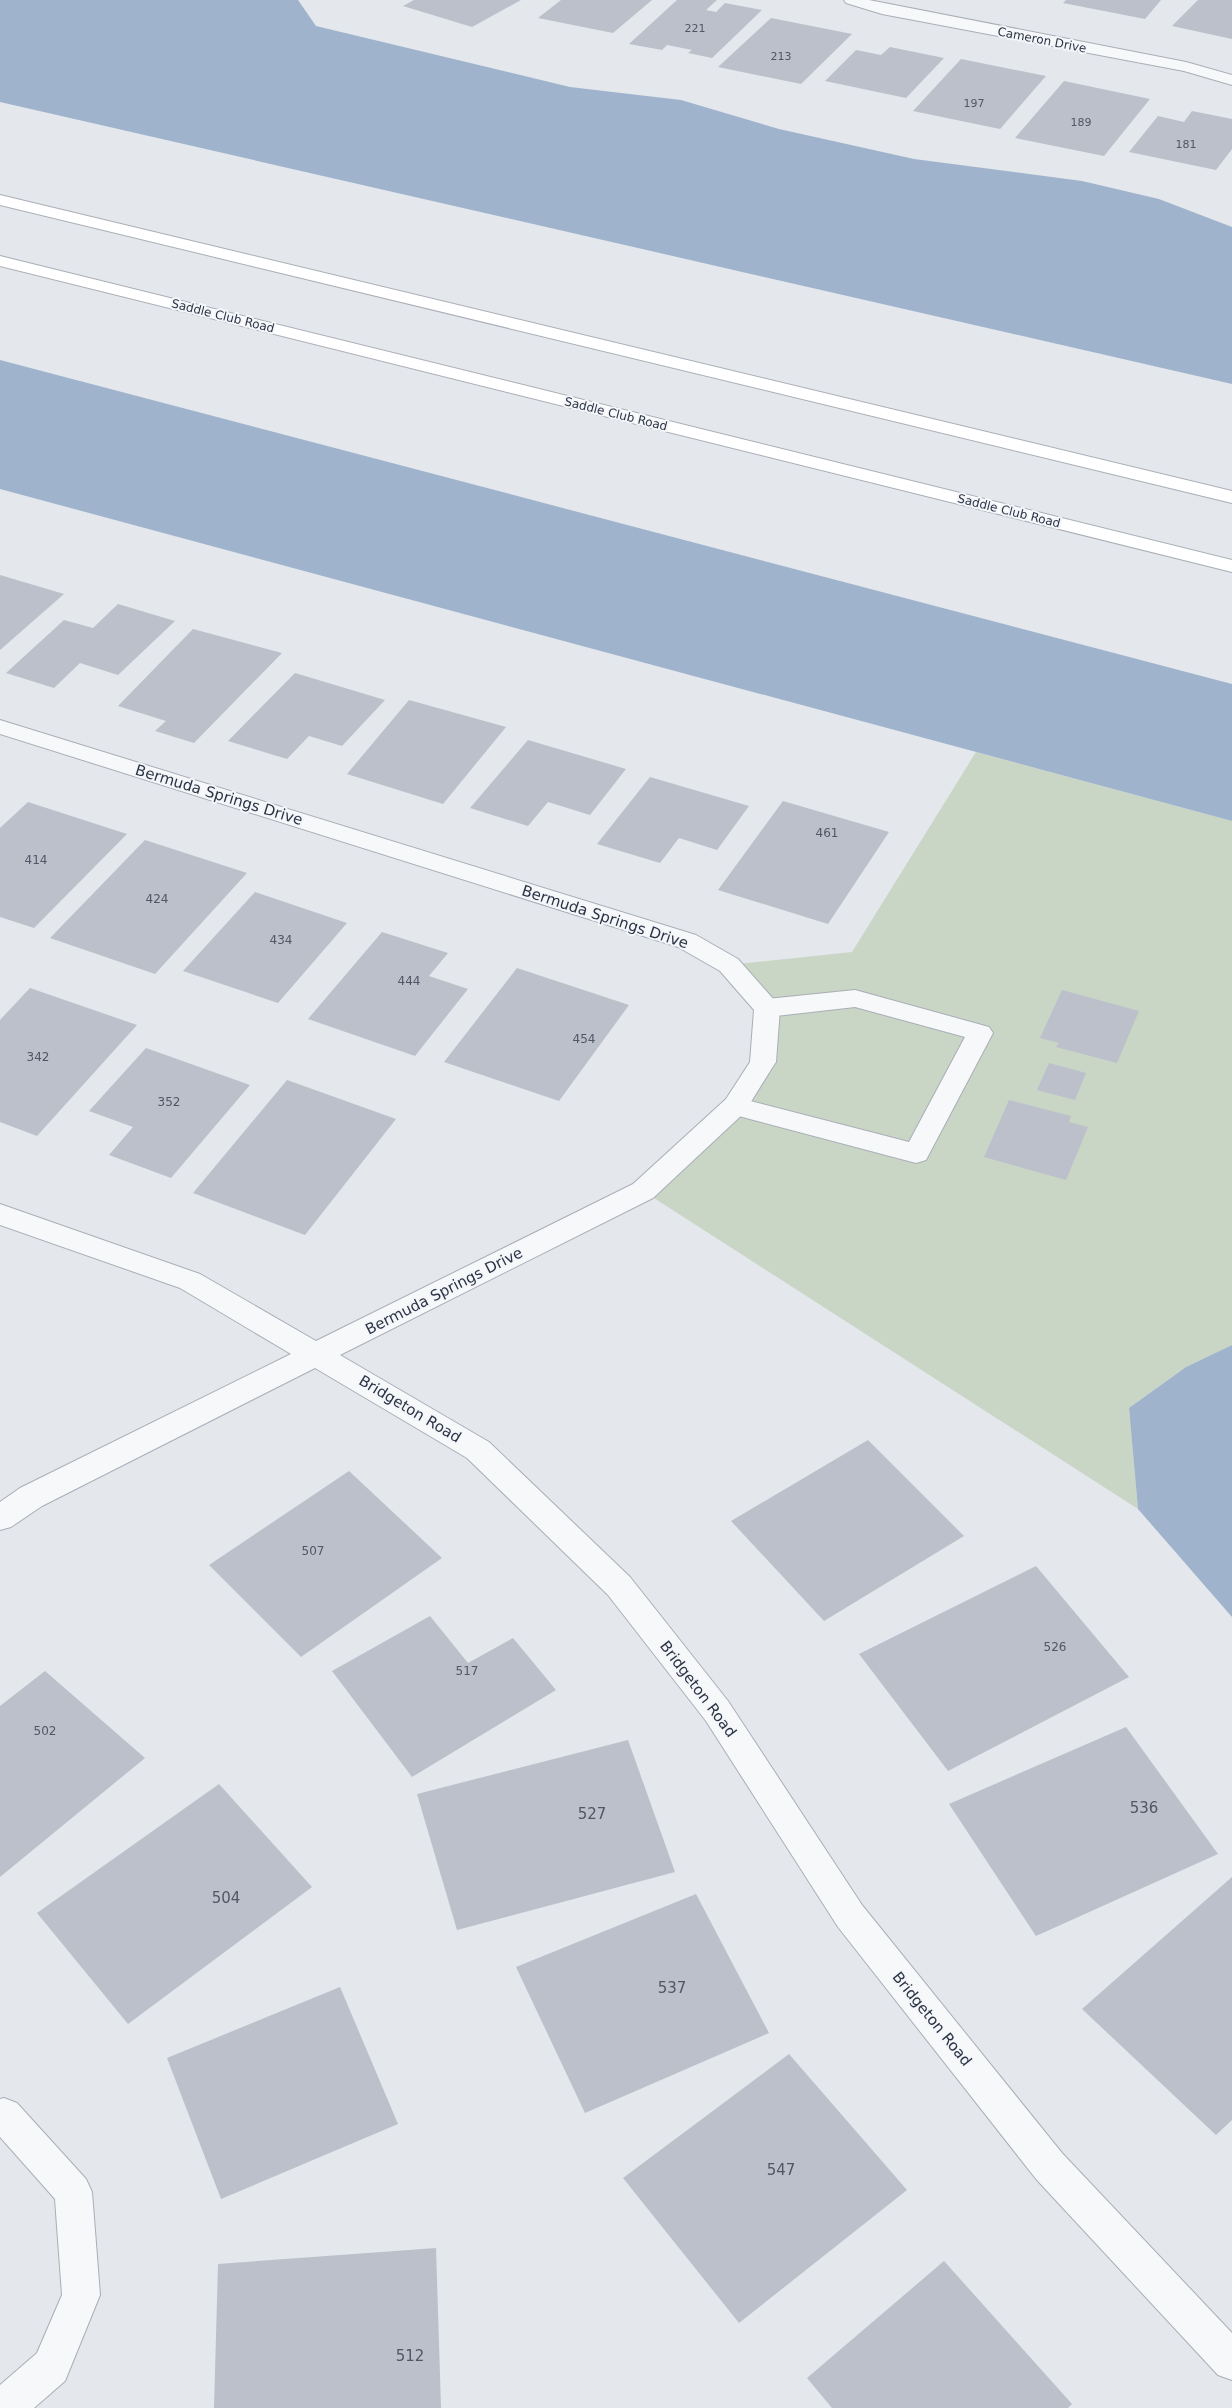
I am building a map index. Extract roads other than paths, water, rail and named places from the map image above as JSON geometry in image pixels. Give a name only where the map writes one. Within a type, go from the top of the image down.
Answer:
[{"type":"street","name":"Cameron Drive","points":[[852,0],[882,9],[1186,67],[1232,80]]},
{"type":"street","points":[[0,200],[1232,497]]},
{"type":"street","name":"Saddle Club Road","points":[[0,261],[1232,566]]},
{"type":"street","name":"Bermuda Springs Drive","points":[[0,727],[687,941],[729,965],[767,1008],[764,1062],[734,1106],[643,1191],[30,1497],[0,1518]]},
{"type":"street","points":[[734,1106],[916,1153],[980,1033],[855,998],[767,1008]]},
{"type":"street","name":"Bridgeton Road","points":[[0,1214],[190,1281],[318,1354],[478,1450],[620,1586],[717,1711],[850,1916],[1049,2166],[1232,2361]]},
{"type":"street","points":[[1,2115],[73,2192],[81,2295],[51,2367],[4,2408]]},
{"type":"water","points":[[0,0],[298,0],[316,26],[570,87],[681,100],[779,129],[914,159],[1082,181],[1159,199],[1232,227],[1232,384],[0,102]]},
{"type":"water","points":[[0,360],[1232,684],[1232,821],[0,489]]},
{"type":"water","points":[[1232,1345],[1232,1617],[1138,1509],[1129,1408],[1186,1367]]}]
